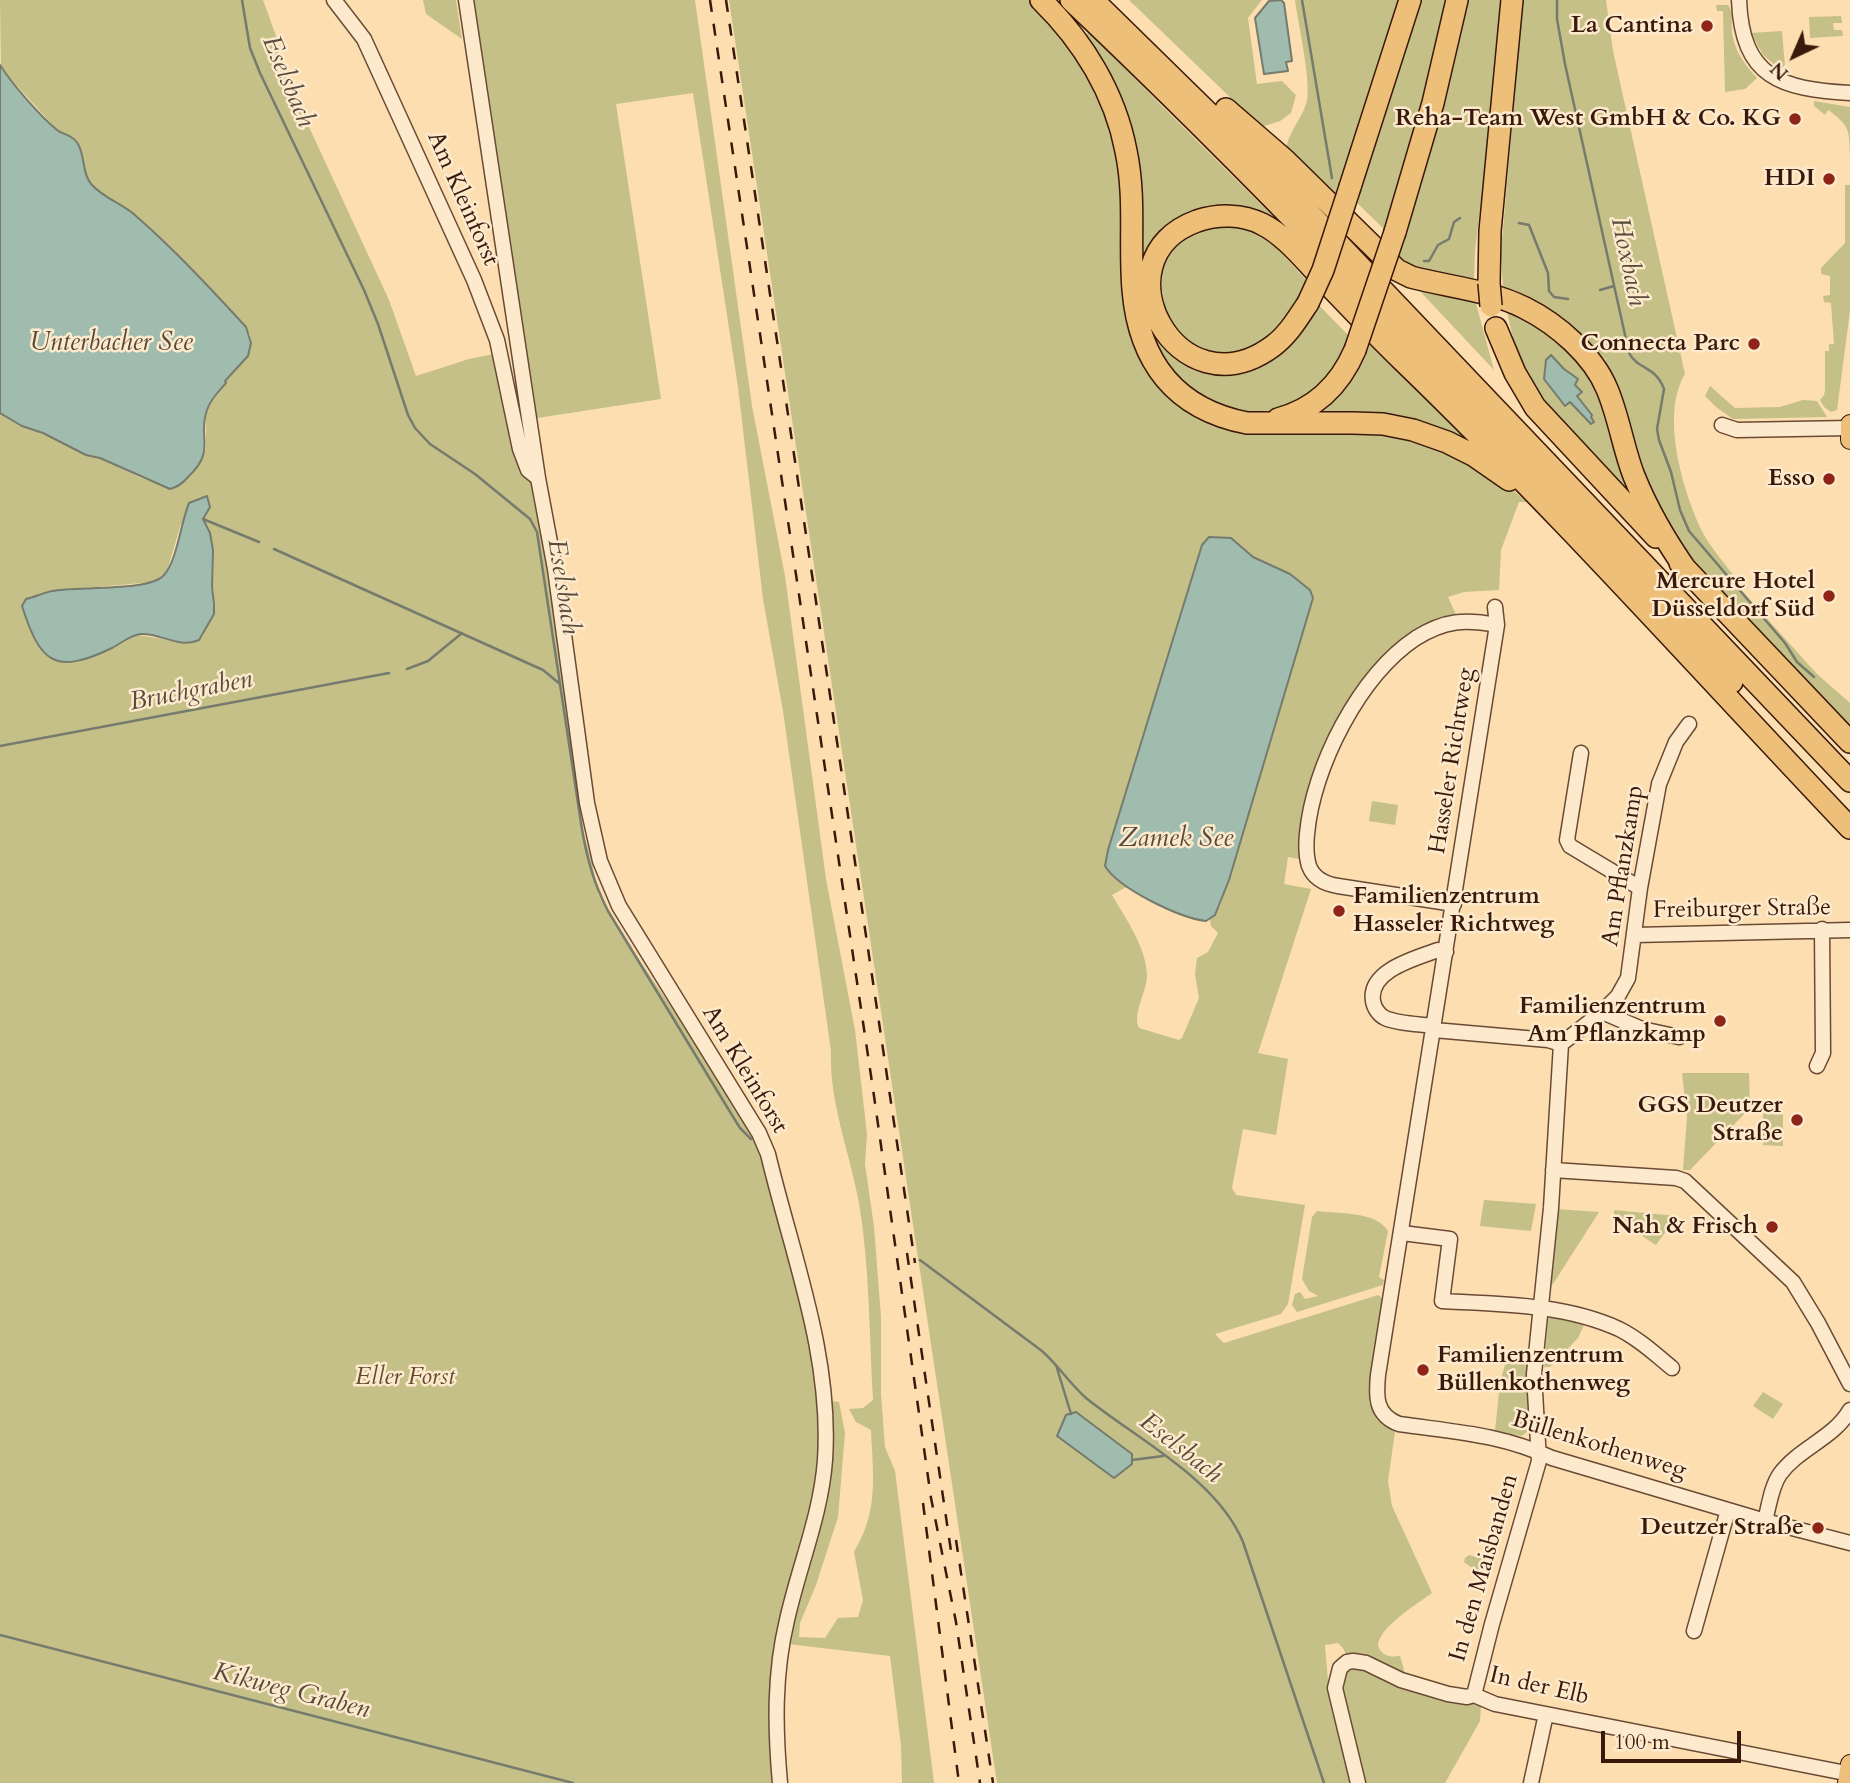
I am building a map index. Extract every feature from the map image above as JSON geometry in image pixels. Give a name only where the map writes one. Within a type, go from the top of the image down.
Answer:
[{"type":"highway","points":[[1041,0],[1062,21],[1087,55],[1116,116],[1131,178],[1134,217],[1133,289],[1139,325],[1148,353],[1164,378],[1180,394],[1205,410],[1247,423],[1373,424],[1413,430],[1473,455],[1544,505]]},
{"type":"highway","points":[[1071,0],[1265,190],[1378,306],[1850,807]]},
{"type":"highway","points":[[1093,0],[1288,191],[1850,781]]},
{"type":"highway","points":[[1410,0],[1323,270],[1308,303],[1276,344],[1258,356],[1239,362],[1202,360],[1181,349],[1166,335],[1154,316],[1150,294],[1151,275],[1163,246],[1172,236],[1189,224],[1224,215],[1264,225],[1288,243],[1374,332],[1457,413],[1850,828]]},
{"type":"highway","points":[[1266,422],[1310,407],[1325,396],[1348,366],[1395,232],[1433,103],[1457,0]]},
{"type":"highway","points":[[1512,0],[1490,231],[1491,306],[1511,388],[1564,480]]},
{"type":"highway","points":[[1169,74],[1203,88],[1243,126],[1285,160],[1396,270],[1511,302],[1535,313],[1570,341],[1590,362],[1607,388],[1630,464],[1646,505],[1689,574]]},
{"type":"highway","points":[[1496,328],[1515,373],[1535,407],[1689,574],[1850,742]]},
{"type":"main road","points":[[1850,426],[1850,440]]},
{"type":"street","name":"Am Kleinforst","points":[[334,0],[364,39],[474,280],[497,340],[525,464],[538,478]]},
{"type":"street","name":"Am Kleinforst","points":[[466,0],[538,478],[555,569],[587,803],[600,861],[609,887],[630,926],[759,1133],[768,1154],[818,1340],[825,1403],[825,1463],[814,1524],[786,1621],[775,1700],[780,1783]]},
{"type":"street","points":[[1739,0],[1744,40],[1755,60],[1768,73],[1792,87],[1850,93]]},
{"type":"street","points":[[1722,425],[1737,430],[1850,426]]},
{"type":"street","points":[[516,430],[531,428]]},
{"type":"street","name":"Hasseler Richtweg","points":[[1379,1407],[1376,1396],[1378,1374],[1497,625],[1495,607]]},
{"type":"street","points":[[1454,904],[1338,887],[1320,880],[1308,864],[1309,818],[1314,792],[1334,745],[1351,712],[1378,672],[1416,638],[1436,628],[1468,620],[1497,625]]},
{"type":"street","name":"Am Pflanzkamp","points":[[1561,1044],[1602,1012],[1618,996],[1628,978],[1640,888],[1659,784],[1676,742],[1689,724]]},
{"type":"street","points":[[1581,754],[1567,840],[1570,846],[1640,888]]},
{"type":"street","points":[[1817,1066],[1823,1053],[1822,929]]},
{"type":"street","name":"Freiburger Straße","points":[[1635,935],[1850,930]]},
{"type":"street","points":[[1446,951],[1437,950],[1390,971],[1378,981],[1373,995],[1375,1007],[1384,1017],[1434,1028],[1548,1040],[1561,1044],[1542,1308],[1534,1374],[1540,1453]]},
{"type":"street","points":[[1602,1012],[1642,1029],[1679,1037]]},
{"type":"street","points":[[1553,1170],[1676,1178],[1685,1181],[1793,1282],[1815,1317],[1850,1384]]},
{"type":"street","points":[[1402,1233],[1450,1238],[1442,1301],[1542,1308],[1620,1330],[1648,1347],[1672,1368]]},
{"type":"street","name":"Büllenkothenweg","points":[[1379,1407],[1388,1419],[1399,1424],[1498,1438],[1728,1510],[1850,1543]]},
{"type":"street","points":[[1765,1521],[1775,1482],[1781,1472],[1827,1436],[1850,1410]]},
{"type":"street","name":"In den Maisbanden","points":[[1474,1695],[1540,1453]]},
{"type":"street","points":[[1694,1631],[1728,1510]]},
{"type":"street","name":"In der Elb","points":[[1358,1783],[1335,1688],[1337,1672],[1343,1664],[1350,1661],[1361,1662],[1401,1680],[1448,1694],[1467,1697],[1474,1695],[1495,1704],[1849,1774]]},
{"type":"street","points":[[1531,1783],[1546,1714]]},
{"type":"green space","name":"Eller Forst","points":[[0,0],[263,0],[276,36],[279,62],[389,300],[416,376],[469,359],[499,353],[537,484],[568,686],[580,823],[591,857],[598,894],[614,923],[758,1134],[818,1354],[823,1463],[784,1620],[778,1783],[0,1783],[0,413],[86,455],[100,458],[141,478],[173,489],[192,474],[202,460],[206,449],[206,411],[226,383],[224,381],[247,355],[250,342],[250,334],[173,249],[139,218],[92,186],[76,144],[56,129],[1,68]],"holes":[[[203,519],[210,533],[213,550],[214,614],[202,637],[186,643],[138,635],[112,648],[26,599],[50,591],[154,582],[167,571],[181,524]]]},
{"type":"green space","points":[[423,0],[456,0],[462,39],[426,14]]},
{"type":"green space","points":[[472,0],[695,0],[752,406],[785,576],[826,879],[855,1030],[867,1134],[865,1164],[874,1227],[881,1317],[881,1394],[885,1447],[895,1471],[934,1783],[902,1783],[901,1745],[890,1656],[788,1644],[830,1401],[839,1402],[845,1433],[838,1517],[816,1585],[800,1623],[799,1637],[825,1638],[838,1618],[858,1617],[863,1600],[854,1552],[862,1537],[871,1507],[871,1430],[856,1422],[849,1409],[863,1408],[873,1400],[867,1276],[859,1203],[833,1089],[831,1051],[783,711],[763,599],[738,387],[693,93],[616,104],[661,399],[537,418]]},
{"type":"green space","points":[[729,0],[1032,0],[1074,46],[1089,31],[1383,326],[1314,261],[1241,225],[1276,247],[1306,280],[1304,290],[1349,336],[1371,340],[1489,457],[1508,486],[1527,502],[1519,502],[1501,550],[1499,590],[1464,592],[1448,597],[1458,619],[1397,651],[1330,748],[1305,860],[1288,857],[1284,884],[1311,889],[1258,1053],[1288,1059],[1276,1135],[1243,1129],[1232,1188],[1236,1195],[1305,1205],[1288,1304],[1281,1314],[1215,1334],[1224,1343],[1378,1295],[1386,1301],[1369,1402],[1377,1420],[1395,1432],[1388,1481],[1392,1506],[1432,1593],[1397,1618],[1382,1635],[1379,1643],[1384,1654],[1400,1656],[1406,1677],[1348,1659],[1338,1643],[1325,1645],[1329,1693],[1357,1783],[997,1783]],"holes":[[[1209,537],[1231,538],[1253,557],[1290,574],[1310,590],[1313,598],[1220,906],[1210,920],[1211,926],[1218,933],[1208,952],[1197,958],[1195,974],[1199,998],[1179,1040],[1139,1028],[1137,1016],[1146,982],[1146,965],[1134,934],[1112,895],[1128,886],[1107,870],[1106,859],[1202,545]]]},
{"type":"green space","points":[[1129,0],[1262,0],[1248,18],[1257,84],[1282,81],[1296,95],[1291,113],[1280,121],[1261,127]]},
{"type":"green space","points":[[1295,0],[1402,0],[1335,202],[1286,152],[1289,138],[1305,107],[1308,91]]},
{"type":"green space","points":[[1417,0],[1450,0],[1438,57],[1385,230],[1355,201]]},
{"type":"green space","points":[[1465,0],[1505,0],[1474,279],[1408,267],[1397,255],[1406,234],[1405,214]]},
{"type":"green space","points":[[1523,0],[1606,0],[1613,51],[1685,374],[1674,410],[1674,431],[1688,496],[1702,531],[1734,576],[1733,581],[1817,674],[1850,703],[1850,728],[1676,542],[1631,449],[1605,359],[1565,323],[1503,290],[1501,252]]},
{"type":"green space","points":[[1716,5],[1728,5],[1730,8],[1735,46],[1757,78],[1745,89],[1725,92],[1723,11],[1717,11]]},
{"type":"green space","points":[[1841,16],[1842,23],[1833,23],[1834,30],[1842,30],[1843,36],[1810,38],[1809,17]]},
{"type":"green space","points":[[1782,31],[1785,67],[1788,68],[1789,77],[1763,55],[1751,33]]},
{"type":"green space","points":[[1814,101],[1850,107],[1850,156],[1844,124],[1828,110],[1825,115],[1814,106]]},
{"type":"green space","points":[[1845,185],[1850,185],[1850,311],[1837,410],[1831,412],[1820,400],[1825,390],[1825,351],[1829,351],[1829,344],[1834,344],[1831,303],[1824,302],[1823,296],[1830,295],[1830,276],[1821,274],[1821,268],[1845,243]]},
{"type":"green space","points":[[1417,288],[1475,300],[1494,370]]},
{"type":"green space","points":[[1507,309],[1543,330],[1565,348],[1603,394],[1643,512],[1578,444],[1540,396],[1525,370],[1514,341]]},
{"type":"green space","points":[[1710,386],[1735,408],[1780,407],[1803,400],[1817,401],[1827,417],[1733,419],[1705,396]]},
{"type":"green space","points":[[1372,801],[1398,805],[1395,825],[1369,821]]},
{"type":"green space","points":[[1682,1073],[1749,1073],[1750,1108],[1690,1170],[1683,1170],[1687,1117]]},
{"type":"green space","points":[[1763,1113],[1783,1113],[1783,1146],[1763,1145]]},
{"type":"green space","points":[[1484,1200],[1536,1204],[1531,1231],[1480,1226]]},
{"type":"green space","points":[[1556,1209],[1599,1212],[1553,1284],[1549,1284]]},
{"type":"green space","points":[[1614,1210],[1677,1216],[1656,1245],[1614,1214]]},
{"type":"green space","points":[[1317,1211],[1366,1217],[1375,1220],[1388,1231],[1379,1277],[1384,1280],[1383,1285],[1297,1312],[1292,1305],[1295,1294],[1300,1292],[1305,1299],[1318,1296],[1309,1291],[1302,1279],[1312,1217]]},
{"type":"green space","points":[[1553,1317],[1584,1325],[1578,1338],[1550,1367],[1544,1367],[1548,1319]]},
{"type":"green space","points":[[1507,1358],[1528,1359],[1530,1430],[1521,1436],[1495,1431],[1500,1382]]},
{"type":"green space","points":[[1763,1392],[1783,1404],[1773,1419],[1753,1406]]},
{"type":"green space","points":[[1469,1555],[1489,1561],[1489,1569],[1477,1579],[1472,1568],[1464,1562]]},
{"type":"green space","points":[[1350,1663],[1428,1694],[1481,1705],[1480,1721],[1445,1783],[1359,1783],[1339,1698],[1344,1666]]},
{"type":"water","points":[[1281,0],[1284,3],[1292,61],[1286,62],[1288,71],[1264,74],[1255,18],[1269,1]]},
{"type":"water","name":"Unterbacher See","points":[[0,65],[43,117],[57,130],[76,141],[92,185],[150,229],[246,327],[251,343],[248,356],[225,381],[210,403],[205,420],[202,459],[197,468],[175,487],[170,489],[100,458],[86,455],[0,413]]},
{"type":"water","points":[[1551,355],[1578,379],[1575,385],[1582,392],[1577,396],[1592,415],[1594,422],[1591,424],[1570,402],[1565,406],[1544,379],[1546,360]]},
{"type":"water","points":[[207,496],[210,507],[203,519],[210,533],[213,550],[214,614],[199,640],[184,643],[141,634],[92,657],[63,662],[43,651],[22,606],[26,599],[52,591],[129,586],[156,580],[164,575],[172,561],[189,503]]},
{"type":"water","name":"Zamek See","points":[[1209,537],[1231,538],[1253,557],[1290,574],[1310,590],[1313,598],[1229,880],[1215,915],[1206,921],[1181,914],[1136,893],[1112,875],[1105,866],[1202,545]]},
{"type":"water","points":[[1076,1412],[1132,1454],[1132,1464],[1114,1478],[1057,1436],[1066,1415]]},
{"type":"waterway","name":"Eselsbach","points":[[242,0],[250,48],[260,73],[364,290],[415,428],[430,444],[475,474],[530,519],[537,532],[581,823],[594,879],[608,911],[740,1128],[751,1139]]},
{"type":"waterway","points":[[1302,0],[1332,178]]},
{"type":"waterway","name":"Hoxbach","points":[[1557,0],[1557,19],[1565,64],[1629,353],[1637,363],[1656,376],[1664,389],[1657,429],[1680,510],[1689,531],[1785,643],[1797,662],[1814,677]]},
{"type":"waterway","points":[[1424,261],[1429,261],[1438,245],[1449,239],[1454,222],[1460,218]]},
{"type":"waterway","points":[[1519,223],[1529,225],[1548,273],[1549,291],[1554,297],[1568,299]]},
{"type":"waterway","points":[[1600,290],[1614,286]]},
{"type":"waterway","points":[[203,519],[259,542]]},
{"type":"waterway","points":[[274,549],[543,670],[560,684]]},
{"type":"waterway","name":"Bruchgraben","points":[[407,669],[428,661],[462,633]]},
{"type":"waterway","name":"Bruchgraben","points":[[0,746],[389,673]]},
{"type":"waterway","name":"Eselsbach","points":[[920,1260],[1042,1351],[1086,1398],[1196,1480],[1231,1519],[1243,1542],[1324,1783]]},
{"type":"waterway","points":[[1056,1365],[1071,1414]]},
{"type":"waterway","points":[[1132,1460],[1163,1456]]},
{"type":"waterway","name":"Kikweg Graben","points":[[0,1635],[573,1783]]},
{"type":"railway","points":[[710,0],[873,1089],[931,1498],[956,1622],[980,1783]]},
{"type":"railway","points":[[726,0],[915,1263]]},
{"type":"railway","points":[[907,1253],[951,1551]]},
{"type":"railway","points":[[923,1503],[959,1783]]},
{"type":"railway","points":[[956,1540],[993,1783]]},
{"type":"place","name":"La Cantina","points":[[1707,26]]},
{"type":"place","name":"Reha-Team West GmbH & Co. KG","points":[[1795,119]]},
{"type":"place","name":"HDI","points":[[1829,179]]},
{"type":"place","name":"Connecta Parc","points":[[1754,344]]},
{"type":"place","name":"Esso","points":[[1829,479]]},
{"type":"place","name":"Mercure Hotel Düsseldorf Süd","points":[[1829,596]]},
{"type":"place","name":"Familienzentrum Hasseler Richtweg","points":[[1339,911]]},
{"type":"place","name":"Familienzentrum Am Pflanzkamp","points":[[1720,1021]]},
{"type":"place","name":"GGS Deutzer Straße","points":[[1797,1120]]},
{"type":"place","name":"Nah & Frisch","points":[[1772,1227]]},
{"type":"place","name":"Familienzentrum Büllenkothenweg","points":[[1423,1370]]},
{"type":"place","name":"Deutzer Straße","points":[[1818,1528]]}]
